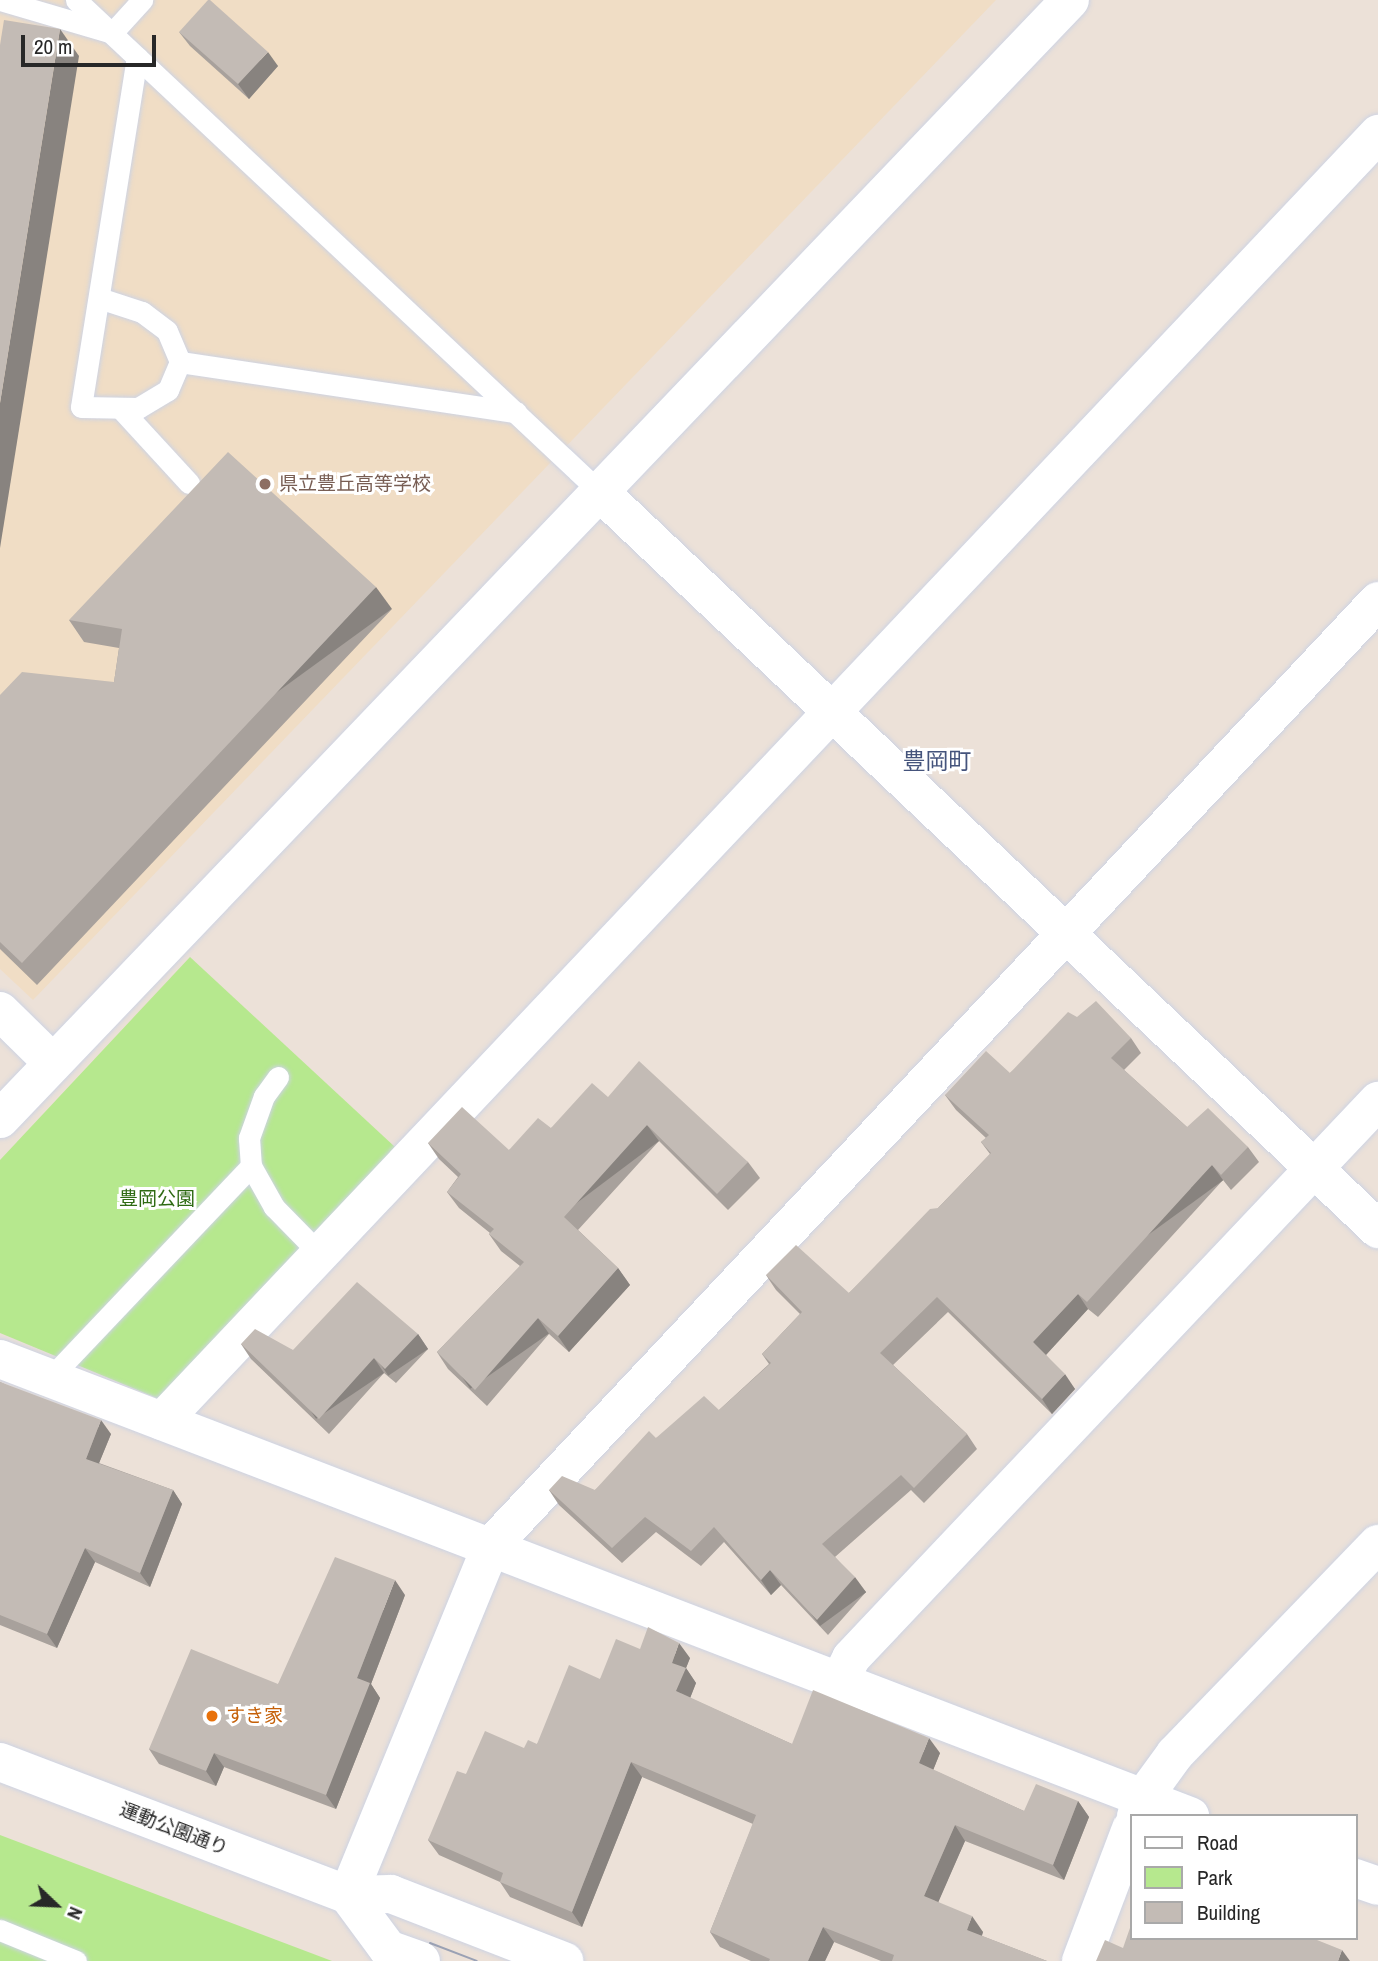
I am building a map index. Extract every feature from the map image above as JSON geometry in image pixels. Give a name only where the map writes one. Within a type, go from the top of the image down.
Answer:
[{"type":"street","points":[[0,1119],[602,494],[1070,0]]},
{"type":"street","points":[[162,1421],[1378,134]]},
{"type":"street","points":[[602,494],[1378,1229]]},
{"type":"street","points":[[421,1961],[388,1949],[348,1895],[491,1546],[1063,932],[1378,601]]},
{"type":"street","points":[[0,1011],[53,1063]]},
{"type":"street","points":[[839,1682],[851,1658],[1378,1101]]},
{"type":"street","points":[[0,1359],[839,1682],[1137,1814],[1175,1754],[1378,1545]]},
{"type":"street","name":"運動公園通り","points":[[0,1762],[348,1895],[391,1894],[564,1961]]},
{"type":"street","points":[[1081,1961],[1130,1832]]},
{"type":"street","points":[[1357,1879],[1378,1886]]},
{"type":"lane","points":[[0,0],[112,33]]},
{"type":"lane","points":[[76,0],[602,494]]},
{"type":"lane","points":[[112,33],[142,0]]},
{"type":"lane","points":[[99,299],[142,312],[167,331],[180,362],[168,390],[138,408],[81,407],[137,57]]},
{"type":"lane","points":[[180,362],[516,412]]},
{"type":"lane","points":[[120,408],[190,483]]},
{"type":"lane","points":[[278,1077],[264,1096],[248,1138],[251,1166],[274,1207],[320,1254]]},
{"type":"lane","points":[[50,1378],[251,1166]]},
{"type":"lane","points":[[0,1930],[76,1961]]},
{"type":"shaded area","name":"県立豊丘高等学校","points":[[0,0],[996,0],[33,1000],[0,969]]},
{"type":"green space","name":"豊岡公園","points":[[190,957],[395,1147],[164,1401],[0,1333],[0,1160]]},
{"type":"green space","points":[[0,1835],[332,1961],[0,1961]]},
{"type":"building","points":[[208,0],[268,52],[238,84],[179,32]]},
{"type":"building","points":[[4,20],[60,29],[0,403],[0,45]]},
{"type":"building","points":[[228,452],[376,587],[22,963],[0,942],[0,695],[22,672],[114,682],[122,629],[69,620]]},
{"type":"building","points":[[1096,1001],[1131,1038],[1111,1058],[1187,1127],[1208,1108],[1248,1147],[1221,1175],[1212,1165],[1087,1302],[1078,1294],[1033,1342],[1065,1374],[1042,1399],[937,1297],[880,1353],[967,1434],[914,1488],[901,1475],[822,1544],[855,1577],[817,1620],[770,1570],[761,1580],[714,1527],[691,1551],[645,1517],[612,1548],[549,1490],[562,1476],[595,1490],[649,1431],[656,1438],[704,1396],[719,1410],[771,1363],[762,1354],[802,1312],[766,1275],[796,1245],[849,1293],[930,1209],[938,1208],[991,1153],[981,1142],[989,1135],[945,1095],[986,1051],[1010,1073],[1068,1012],[1077,1017]]},
{"type":"building","points":[[639,1061],[748,1162],[717,1194],[647,1125],[564,1217],[618,1268],[558,1336],[538,1318],[475,1390],[437,1352],[524,1262],[489,1234],[494,1229],[447,1192],[461,1174],[428,1143],[462,1107],[509,1150],[538,1118],[551,1128],[592,1083],[608,1097]]},
{"type":"building","points":[[357,1282],[418,1334],[385,1369],[374,1358],[319,1419],[241,1344],[255,1329],[293,1350]]},
{"type":"building","points":[[0,1382],[101,1420],[86,1459],[173,1490],[140,1573],[85,1548],[47,1634],[0,1615]]},
{"type":"building","points":[[335,1557],[395,1580],[357,1678],[370,1683],[326,1795],[214,1753],[206,1771],[149,1749],[191,1649],[278,1684]]},
{"type":"building","points":[[648,1627],[679,1643],[672,1663],[686,1668],[676,1691],[792,1744],[813,1690],[929,1738],[919,1763],[1024,1811],[1036,1784],[1078,1801],[1053,1865],[955,1825],[924,1896],[972,1916],[967,1930],[1047,1961],[892,1961],[894,1955],[823,1927],[808,1961],[769,1961],[770,1959],[710,1932],[756,1815],[631,1762],[572,1912],[500,1882],[503,1873],[428,1840],[457,1771],[466,1774],[485,1731],[524,1748],[528,1740],[537,1744],[569,1665],[600,1679],[616,1639],[640,1649]]},
{"type":"building","points":[[1130,1928],[1130,1940],[1317,1940],[1342,1950],[1338,1961],[1096,1961],[1105,1940],[1123,1948]]},
{"type":"tram line","points":[[430,1943],[477,1961]]},
{"type":"place","name":"県立豊丘高等学校","points":[[265,484]]},
{"type":"place","name":"すき家","points":[[212,1716]]},
{"type":"district","name":"豊岡町","points":[[937,761]]}]
